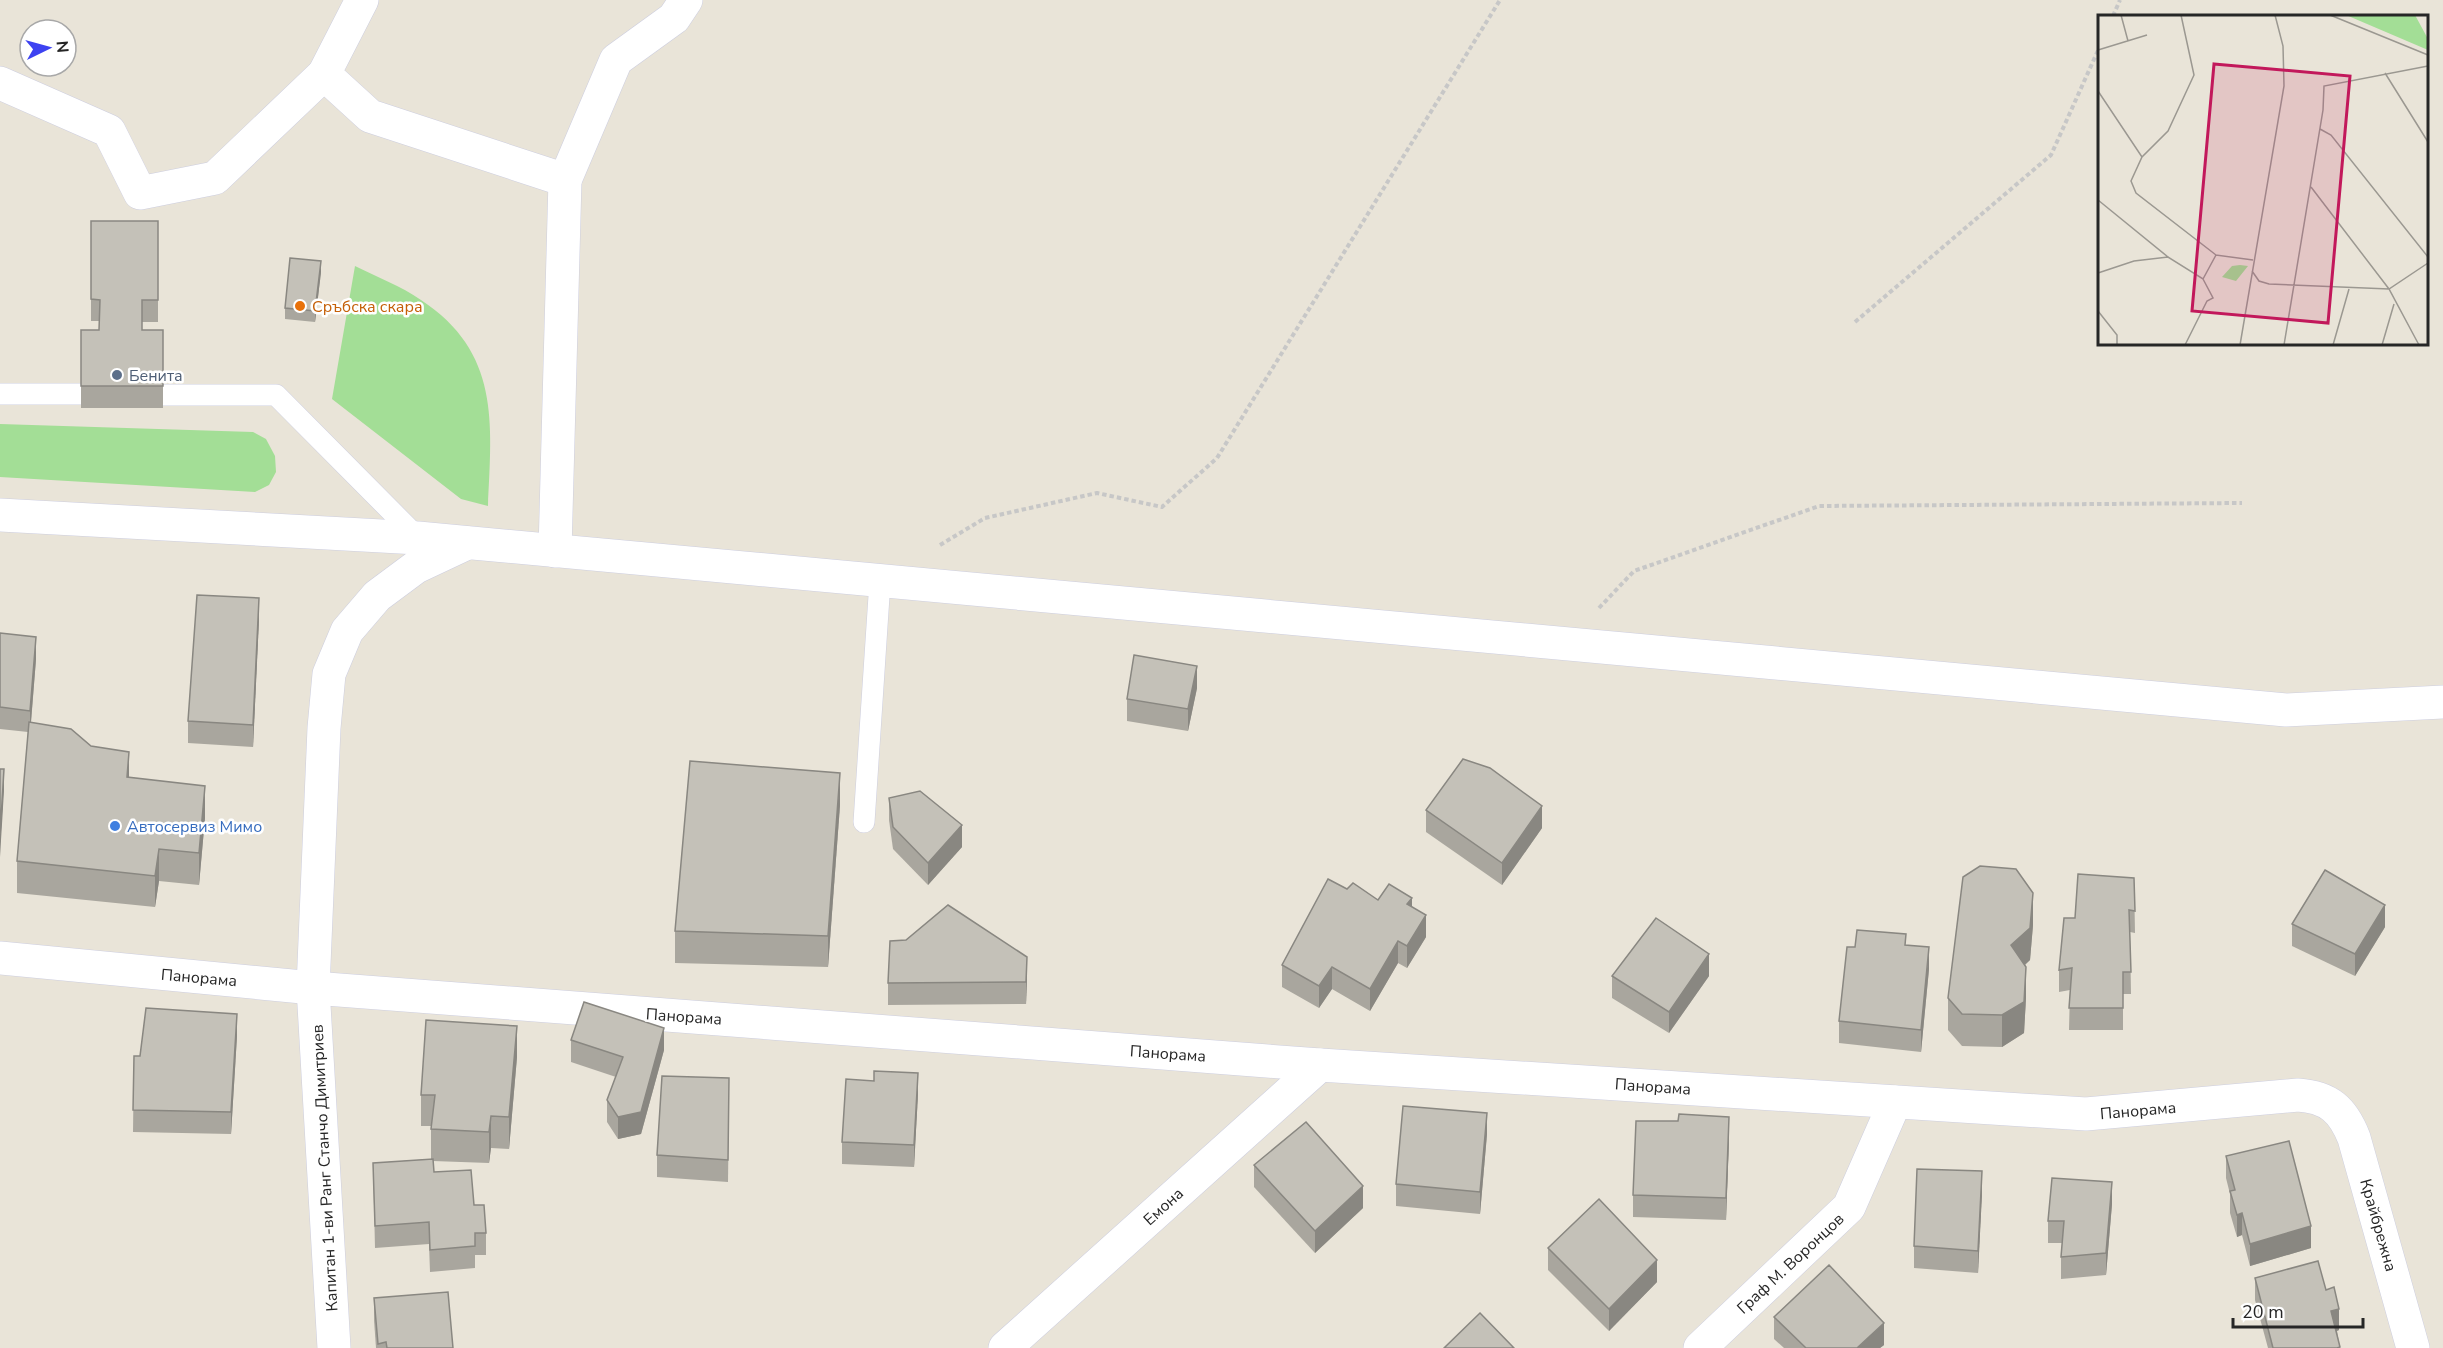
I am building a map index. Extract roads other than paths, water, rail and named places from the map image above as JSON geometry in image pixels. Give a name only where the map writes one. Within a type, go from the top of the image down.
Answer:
[{"type":"street","points":[[0,83],[109,131],[140,193],[215,178],[324,74],[362,0]]},
{"type":"street","points":[[555,551],[565,180],[616,60],[674,18],[686,0]]},
{"type":"street","points":[[324,74],[370,116],[565,180]]},
{"type":"street","points":[[0,515],[418,538],[2286,710],[2443,702]]},
{"type":"street","name":"Капитан 1-ви Ранг Станчо Димитриев","points":[[334,1348],[313,988],[324,728],[329,674],[347,631],[377,596],[416,567],[467,543]]},
{"type":"street","name":"Панорама","points":[[0,958],[313,988],[1320,1065],[1894,1102],[2086,1114],[2298,1095],[2317,1096],[2334,1108]]},
{"type":"street","name":"Емона","points":[[1005,1348],[1320,1065]]},
{"type":"street","name":"Граф М. Воронцов","points":[[1700,1348],[1849,1207],[1894,1102]]},
{"type":"street","name":"Крайбрежна","points":[[2334,1108],[2347,1120],[2354,1138],[2413,1348]]},
{"type":"lane","points":[[0,394],[81,394]]},
{"type":"lane","points":[[163,394],[276,395],[418,538]]},
{"type":"lane","points":[[864,822],[880,580]]},
{"type":"place","name":"Сръбска скара","points":[[300,306]]},
{"type":"place","name":"Бенита","points":[[117,375]]},
{"type":"place","name":"Автосервиз Мимо","points":[[115,826]]}]
